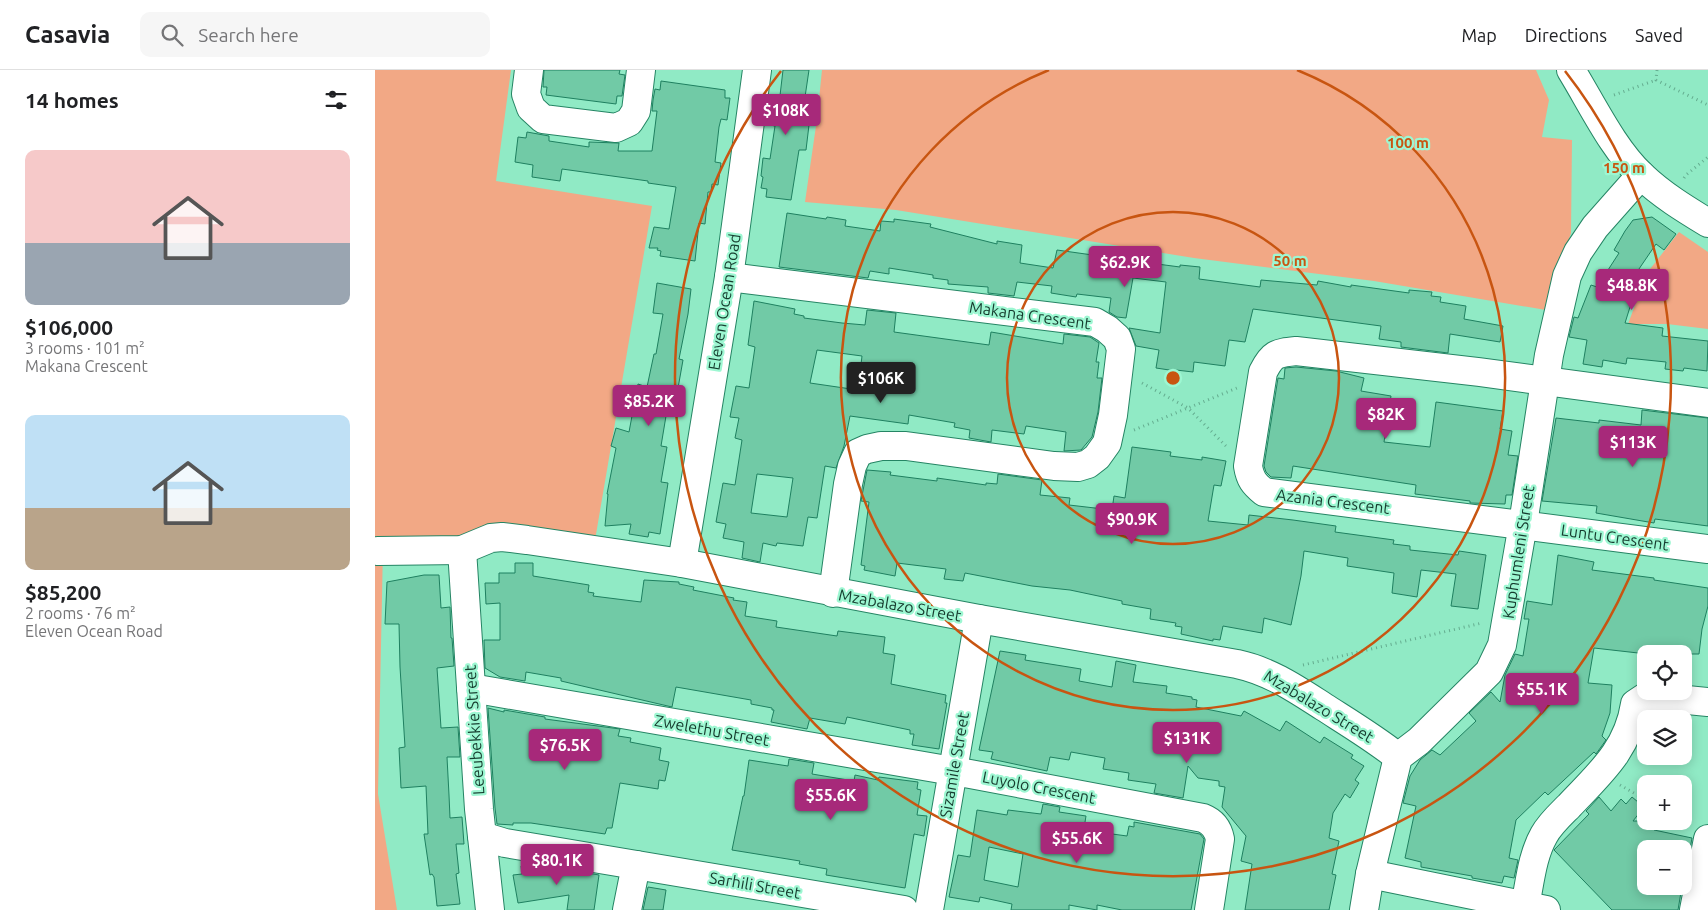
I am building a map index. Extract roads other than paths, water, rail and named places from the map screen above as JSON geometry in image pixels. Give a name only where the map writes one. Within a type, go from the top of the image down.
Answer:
[{"type":"street","points":[[529,70],[526,94],[531,108],[543,119],[616,128],[629,122],[636,111],[641,70]]},
{"type":"street","name":"Eleven Ocean Road","points":[[682,563],[729,277],[757,70]]},
{"type":"street","points":[[1571,70],[1613,142],[1641,175],[1673,201],[1708,223]]},
{"type":"street","name":"Kuphumleni Street","points":[[1398,757],[1419,740],[1489,672],[1501,645],[1523,524],[1549,355],[1567,276],[1574,260],[1595,227],[1641,175]]},
{"type":"street","name":"Makana Crescent","points":[[729,277],[1095,322],[1117,338],[1121,349],[1113,415],[1107,443],[1097,457],[1088,464],[1078,467],[1054,466],[906,446],[881,446],[858,453],[847,484],[833,592]]},
{"type":"street","name":"Azania Crescent","points":[[1523,524],[1264,492],[1255,485],[1250,477],[1248,466],[1249,454],[1263,372],[1270,358],[1280,352],[1296,351],[1545,380]]},
{"type":"street","points":[[1545,380],[1708,402]]},
{"type":"street","name":"Luntu Crescent","points":[[1523,524],[1708,550]]},
{"type":"street","name":"Mzabalazo Street","points":[[378,550],[462,550],[491,538],[501,537],[682,563],[979,619],[1237,664],[1275,676],[1371,736],[1398,757]]},
{"type":"street","name":"Leeubekkie Street","points":[[462,550],[482,836],[490,910]]},
{"type":"street","name":"Sizamile Street","points":[[929,910],[979,619]]},
{"type":"street","name":"Zwelethu Street","points":[[471,688],[953,772]]},
{"type":"street","points":[[1370,874],[1536,908],[1537,851],[1544,834],[1621,748],[1628,733],[1635,704],[1647,696],[1708,702]]},
{"type":"street","points":[[1363,910],[1398,757]]},
{"type":"street","name":"Luyolo Crescent","points":[[953,772],[1211,821],[1220,839],[1209,910]]},
{"type":"street","name":"Sarhili Street","points":[[482,836],[505,843],[636,865],[776,900],[904,910]]},
{"type":"street","points":[[1694,910],[1708,839]]},
{"type":"street","points":[[627,910],[636,865]]}]
